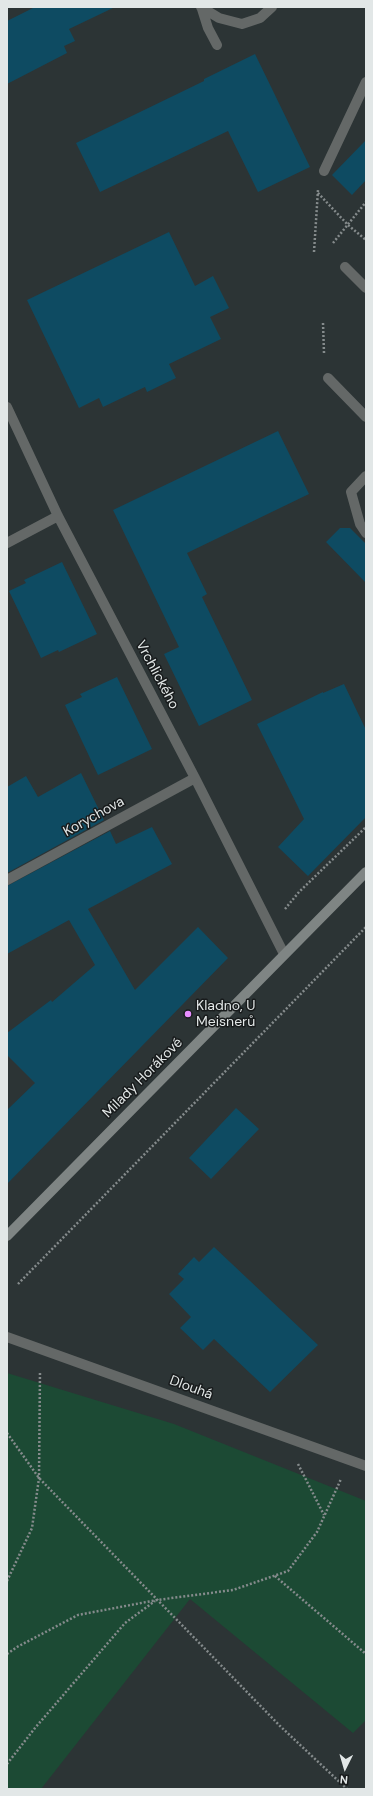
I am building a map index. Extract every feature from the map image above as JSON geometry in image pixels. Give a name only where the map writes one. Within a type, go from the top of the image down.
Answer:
[{"type":"main road","name":"Milady Horákové","points":[[7,1236],[366,872]]},
{"type":"street","points":[[201,8],[219,18],[242,24],[260,18],[272,7]]},
{"type":"street","points":[[201,8],[208,28],[217,45]]},
{"type":"street","points":[[324,171],[366,82]]},
{"type":"street","points":[[345,267],[366,288]]},
{"type":"street","points":[[328,378],[366,417]]},
{"type":"street","name":"Vrchlického","points":[[7,408],[58,516],[195,778],[284,954]]},
{"type":"street","points":[[366,476],[351,492],[360,524],[366,533]]},
{"type":"street","points":[[7,543],[58,516]]},
{"type":"street","name":"Korychova","points":[[7,880],[195,778]]},
{"type":"street","name":"Dlouhá","points":[[7,1337],[284,1435],[366,1466]]},
{"type":"path","points":[[314,252],[318,193],[348,225],[366,240]]},
{"type":"path","points":[[333,243],[366,202]]},
{"type":"path","points":[[323,323],[324,353]]},
{"type":"path","points":[[270,926],[299,892],[366,827]]},
{"type":"path","points":[[18,1284],[366,927]]},
{"type":"path","points":[[7,1580],[32,1528],[39,1478],[40,1349]]},
{"type":"path","points":[[7,1433],[39,1478],[280,1726],[347,1789]]},
{"type":"path","points":[[284,1435],[325,1516]]},
{"type":"path","points":[[7,1654],[17,1646],[78,1615],[157,1600],[233,1590],[288,1571],[317,1532],[350,1460]]},
{"type":"path","points":[[274,1576],[366,1654]]},
{"type":"path","points":[[7,1764],[35,1728],[125,1623],[157,1600]]},
{"type":"green space","points":[[7,1373],[174,1424],[366,1501],[366,1720],[353,1733],[190,1599],[41,1789],[7,1789]]},
{"type":"building","points":[[35,7],[115,7],[69,29],[75,41],[64,46],[67,53],[7,84],[7,21]]},
{"type":"building","points":[[255,54],[310,167],[258,192],[228,131],[100,192],[76,143],[204,81],[204,79]]},
{"type":"building","points":[[366,140],[366,180],[352,195],[332,175]]},
{"type":"building","points":[[169,232],[195,286],[213,276],[229,308],[210,317],[221,339],[169,364],[176,378],[147,392],[145,387],[103,407],[99,398],[79,408],[27,300]]},
{"type":"building","points":[[278,431],[309,494],[187,553],[207,594],[202,597],[252,700],[199,726],[164,654],[179,647],[113,510]]},
{"type":"building","points":[[340,528],[350,528],[366,544],[366,583],[326,542]]},
{"type":"building","points":[[62,562],[97,634],[59,652],[58,650],[41,658],[9,591],[26,583],[24,580]]},
{"type":"building","points":[[117,677],[152,749],[98,775],[65,705],[82,697],[80,694]]},
{"type":"building","points":[[344,684],[366,730],[366,817],[308,876],[278,847],[304,819],[257,724],[323,692]]},
{"type":"building","points":[[81,773],[104,820],[7,873],[7,787],[26,776],[38,797]]},
{"type":"building","points":[[152,827],[172,864],[88,909],[135,990],[198,927],[228,958],[7,1184],[7,1110],[35,1083],[7,1055],[7,1033],[51,1000],[52,1002],[95,965],[69,920],[7,954],[7,886],[110,831],[116,844]]},
{"type":"building","points":[[236,1108],[259,1129],[211,1179],[189,1158]]},
{"type":"building","points":[[214,1247],[318,1345],[270,1392],[214,1339],[203,1350],[180,1328],[191,1317],[169,1294],[184,1279],[178,1274],[194,1257],[199,1262]]},
{"type":"place","name":"Kladno, U Meisnerů","points":[[188,1014]]}]
